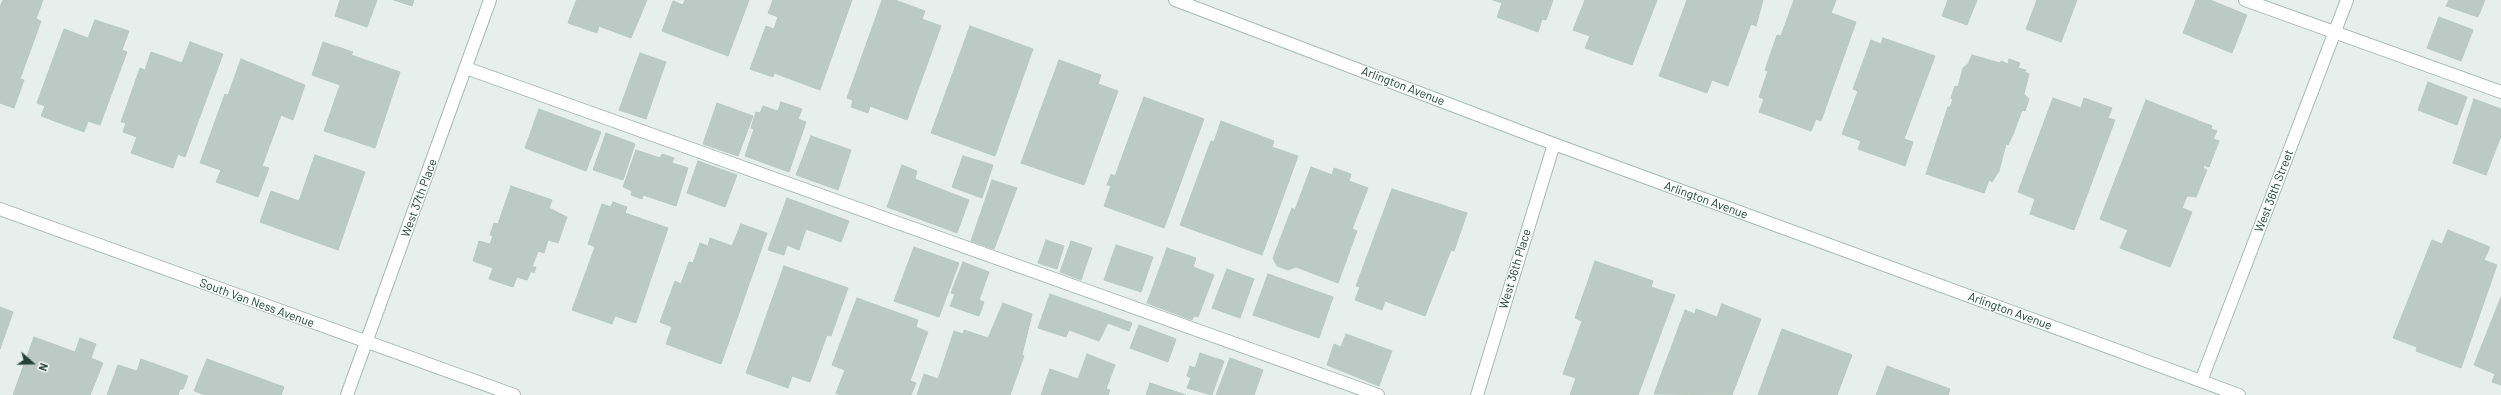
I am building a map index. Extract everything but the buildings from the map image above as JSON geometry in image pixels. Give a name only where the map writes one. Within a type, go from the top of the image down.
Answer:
[{"type":"street","name":"West 37th Place","points":[[347,395],[490,0]]},
{"type":"street","name":"Arlington Avenue","points":[[1175,0],[1554,144],[2239,395]]},
{"type":"street","points":[[2245,0],[2335,34],[2501,92]]},
{"type":"street","name":"West 36th Street","points":[[2201,381],[2347,0]]},
{"type":"street","points":[[466,68],[1378,395]]},
{"type":"street","name":"West 36th Place","points":[[1477,395],[1554,144]]},
{"type":"street","name":"South Van Ness Avenue","points":[[0,209],[366,343],[514,395]]}]
